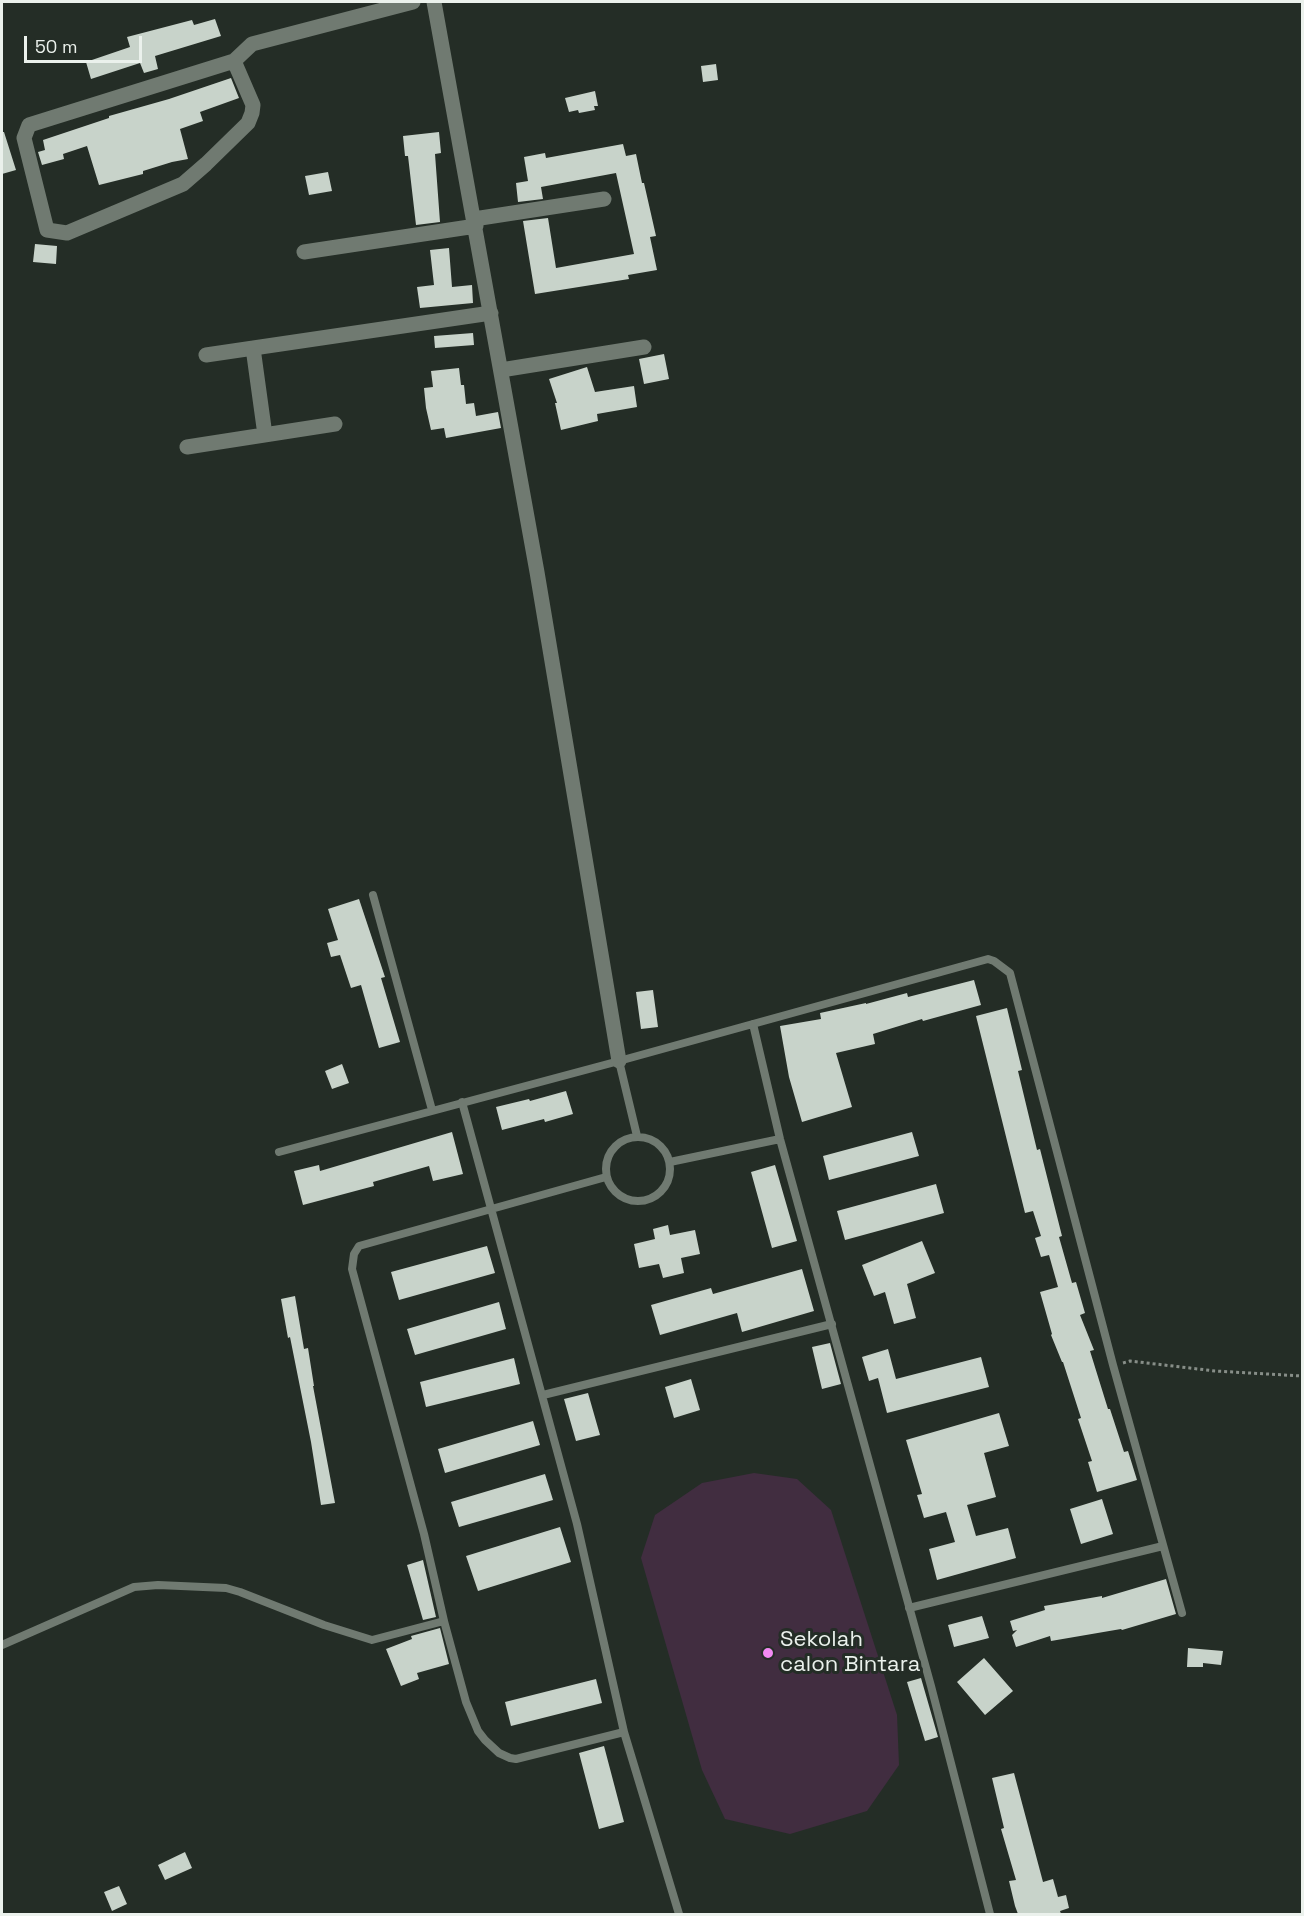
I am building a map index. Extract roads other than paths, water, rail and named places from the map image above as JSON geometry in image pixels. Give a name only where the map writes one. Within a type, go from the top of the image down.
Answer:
[{"type":"street","points":[[234,61],[253,105],[252,113],[248,123],[206,164],[183,184],[67,233],[47,230],[24,138],[29,124],[234,61],[252,44],[413,2]]},
{"type":"street","points":[[434,2],[575,791],[619,1061]]},
{"type":"street","points":[[304,252],[604,199]]},
{"type":"street","points":[[206,355],[491,313]]},
{"type":"street","points":[[501,370],[644,346]]},
{"type":"street","points":[[253,348],[265,435]]},
{"type":"street","points":[[187,447],[335,424]]},
{"type":"lane","points":[[373,895],[432,1110]]},
{"type":"lane","points":[[279,1152],[988,959],[994,961],[1010,973],[1113,1365],[1182,1613]]},
{"type":"lane","points":[[753,1024],[780,1138],[990,1914]]},
{"type":"lane","points":[[619,1061],[637,1136]]},
{"type":"lane","points":[[462,1102],[577,1524],[624,1732],[679,1914]]},
{"type":"lane","points":[[637,1136],[658,1143],[666,1152],[670,1162],[670,1175],[665,1186],[657,1195],[645,1200],[633,1201],[621,1197],[612,1188],[606,1178],[605,1162],[611,1149],[622,1139],[637,1136]]},
{"type":"lane","points":[[670,1162],[780,1138]]},
{"type":"lane","points":[[606,1178],[359,1246],[352,1259],[352,1269],[424,1534],[466,1702],[481,1736],[499,1753],[516,1759],[624,1732]]},
{"type":"lane","points":[[543,1395],[832,1324]]},
{"type":"lane","points":[[909,1608],[1163,1546]]},
{"type":"lane","points":[[2,1645],[134,1587],[144,1585],[226,1588],[324,1625],[372,1640],[444,1621]]},
{"type":"place","name":"Sekolah calon Bintara","points":[[768,1653]]}]
